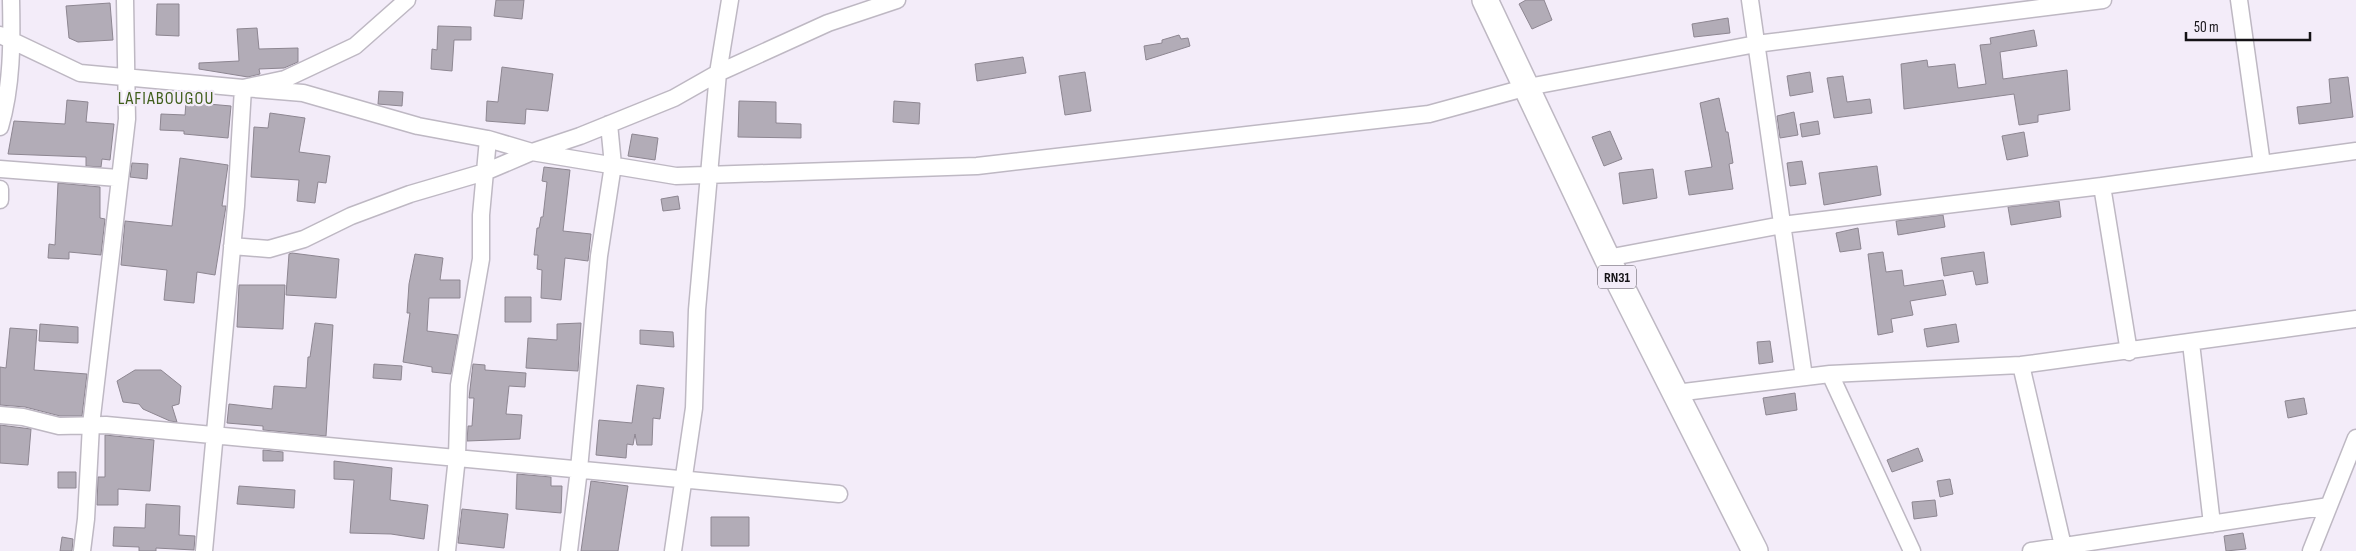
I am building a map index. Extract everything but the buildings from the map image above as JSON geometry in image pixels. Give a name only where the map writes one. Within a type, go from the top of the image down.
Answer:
[{"type":"main road","name":"RN31","points":[[1485,0],[1528,87],[1607,258],[1755,551]]},
{"type":"street","points":[[0,127],[6,106],[6,37],[11,0]]},
{"type":"street","points":[[82,551],[86,519],[91,425],[118,178],[127,119],[125,0]]},
{"type":"street","points":[[243,88],[285,79],[355,46],[407,0]]},
{"type":"street","points":[[673,551],[694,408],[697,310],[718,73],[730,0]]},
{"type":"street","points":[[232,246],[268,249],[304,239],[351,216],[410,194],[485,172],[674,98],[718,73],[828,23],[897,0]]},
{"type":"street","points":[[1750,0],[1804,377]]},
{"type":"street","points":[[6,37],[80,73],[303,93],[418,126],[488,139],[532,152],[676,176],[977,166],[1429,114],[1528,87],[1756,44],[2103,0]]},
{"type":"street","points":[[2239,0],[2262,164]]},
{"type":"street","points":[[204,551],[232,246],[243,88]]},
{"type":"street","points":[[568,551],[580,469],[600,256],[613,165],[608,124]]},
{"type":"street","points":[[447,551],[457,458],[459,385],[481,259],[481,215],[488,139]]},
{"type":"street","points":[[1607,258],[1782,225],[2102,186],[2356,151]]},
{"type":"street","points":[[0,169],[118,178]]},
{"type":"street","points":[[2102,186],[2129,352]]},
{"type":"street","points":[[0,189],[0,200]]},
{"type":"street","points":[[1676,393],[1830,374],[2021,365],[2129,352],[2356,319]]},
{"type":"street","points":[[2191,343],[2212,524]]},
{"type":"street","points":[[2021,365],[2063,546]]},
{"type":"street","points":[[1830,374],[1912,551]]},
{"type":"street","points":[[0,415],[23,417],[59,426],[91,425],[214,435],[839,494]]},
{"type":"street","points":[[2311,551],[2352,456],[2356,438]]},
{"type":"street","points":[[2031,551],[2329,506]]},
{"type":"district","name":"LAFIABOUGOU","points":[[166,98]]}]
